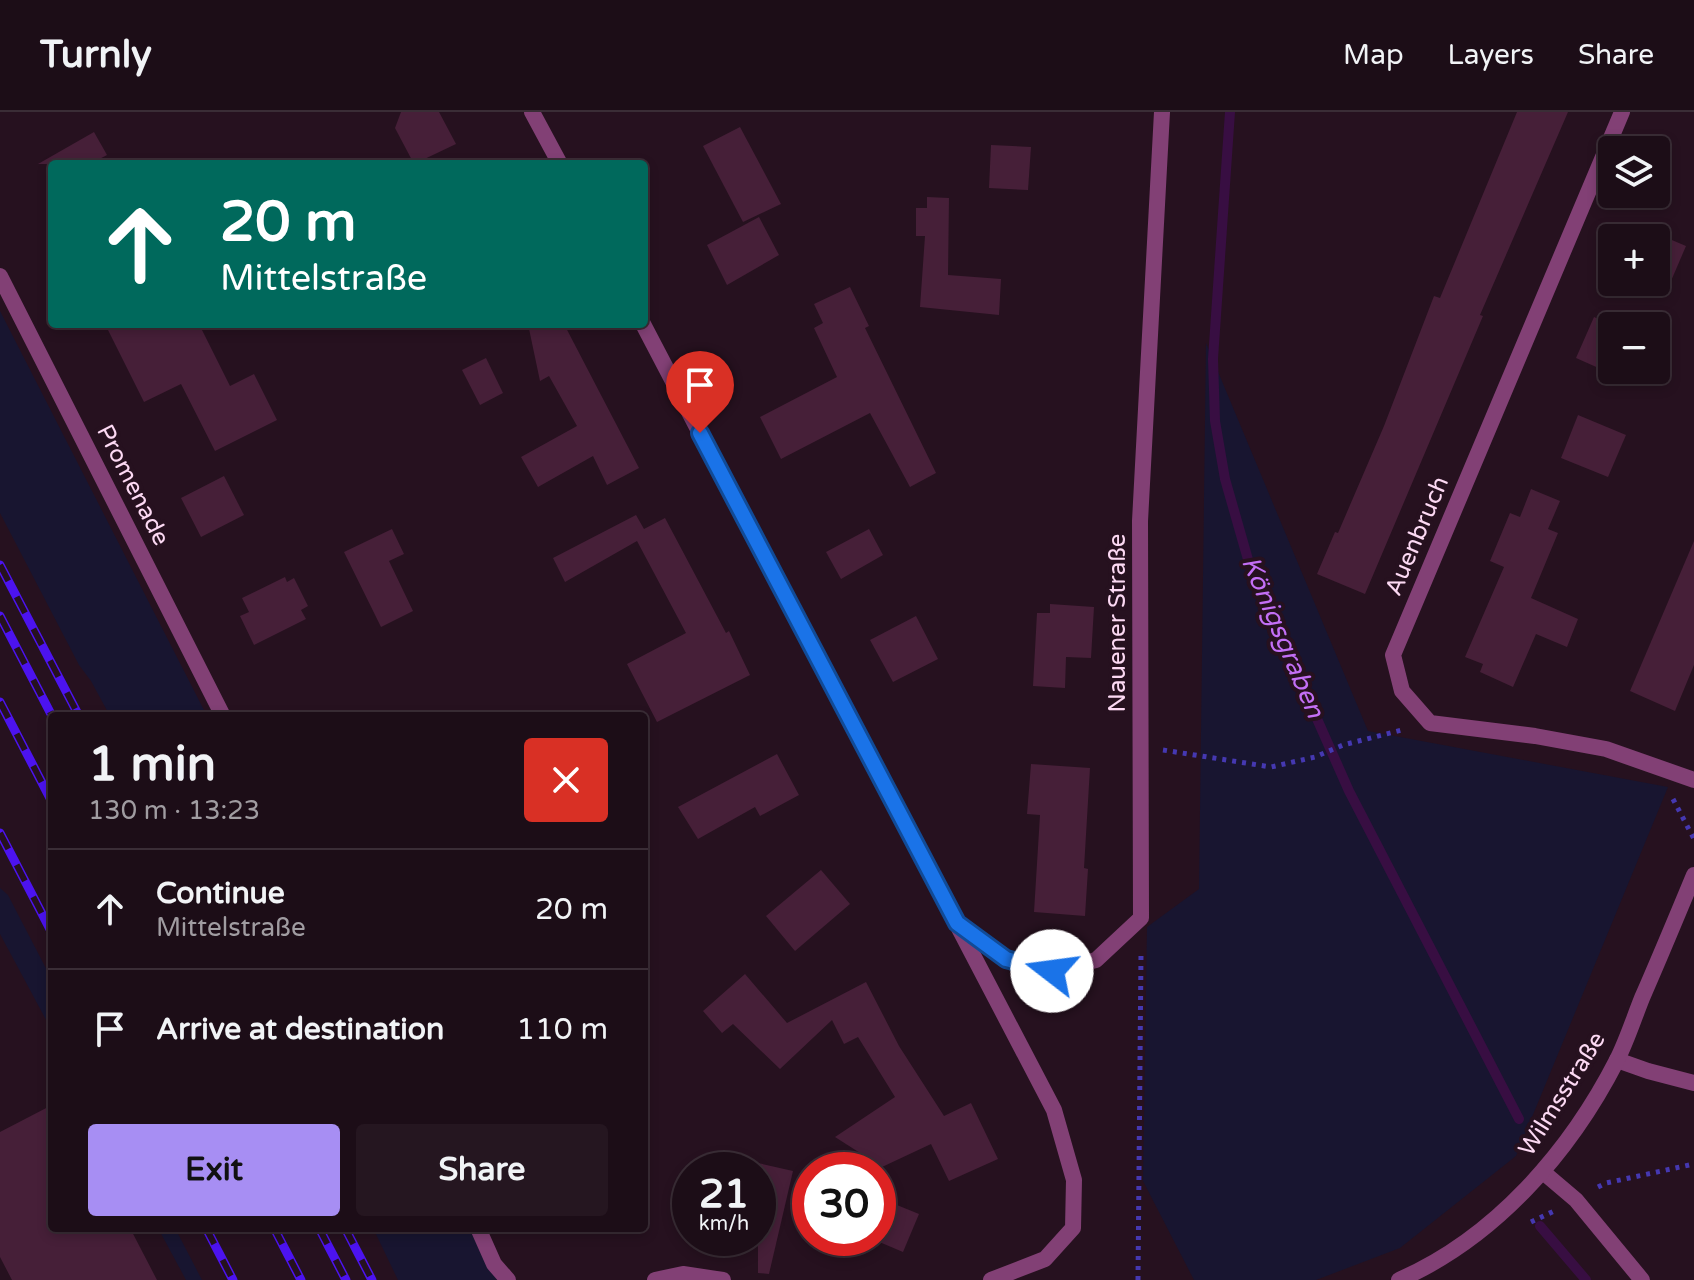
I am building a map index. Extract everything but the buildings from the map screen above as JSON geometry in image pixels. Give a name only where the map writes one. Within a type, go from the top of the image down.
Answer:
[{"type":"street","points":[[532,112],[558,160]]},
{"type":"street","name":"Nauener Straße","points":[[1141,918],[1140,521],[1162,112]]},
{"type":"street","name":"Auenbruch","points":[[1430,723],[1402,691],[1393,655],[1622,112]]},
{"type":"street","name":"Promenade","points":[[0,276],[221,712]]},
{"type":"street","points":[[645,328],[1054,1110],[1074,1180],[1073,1228],[1045,1259],[991,1280]]},
{"type":"street","points":[[1430,723],[1535,736],[1606,749],[1694,780]]},
{"type":"street","name":"Wilmsstraße","points":[[1399,1280],[1421,1270],[1490,1222],[1543,1172],[1617,1060],[1694,875]]},
{"type":"street","points":[[957,923],[1006,959],[1052,971],[1096,960],[1141,918]]},
{"type":"street","points":[[1617,1060],[1694,1083]]},
{"type":"street","points":[[1543,1172],[1576,1200],[1642,1280]]},
{"type":"street","points":[[480,1232],[494,1264],[508,1280]]},
{"type":"street","points":[[655,1280],[683,1274],[723,1280]]},
{"type":"path","points":[[1141,745],[1189,756],[1271,767],[1430,723]]},
{"type":"path","points":[[1671,795],[1694,839]]},
{"type":"path","points":[[1138,1280],[1141,918]]},
{"type":"path","points":[[1576,1200],[1606,1183],[1694,1164]]},
{"type":"shaded area","points":[[0,311],[205,712],[108,712],[79,665],[0,513]]},
{"type":"shaded area","points":[[1206,343],[1368,731],[1668,787],[1516,1156],[1400,1248],[1316,1280],[1194,1280],[1143,1181],[1147,927],[1199,889]]},
{"type":"shaded area","points":[[0,888],[8,895],[48,972],[48,1024],[0,934]]},
{"type":"shaded area","points":[[160,1232],[177,1232],[202,1280],[186,1280]]},
{"type":"shaded area","points":[[375,1232],[471,1232],[497,1280],[398,1280]]},
{"type":"waterway","name":"Königsgraben","points":[[1230,112],[1213,359],[1215,421],[1225,479],[1251,570],[1349,791],[1519,1119]]},
{"type":"waterway","points":[[1540,1226],[1586,1280]]},
{"type":"railway","points":[[0,565],[77,712]]},
{"type":"railway","points":[[0,616],[50,712]]},
{"type":"railway","points":[[0,702],[48,794]]},
{"type":"railway","points":[[0,833],[48,925]]},
{"type":"railway","points":[[208,1232],[233,1280]]},
{"type":"railway","points":[[276,1232],[301,1280]]},
{"type":"railway","points":[[321,1232],[346,1280]]},
{"type":"railway","points":[[347,1232],[372,1280]]},
{"type":"route","points":[[700,433],[957,923],[1006,959],[1052,971]]}]
